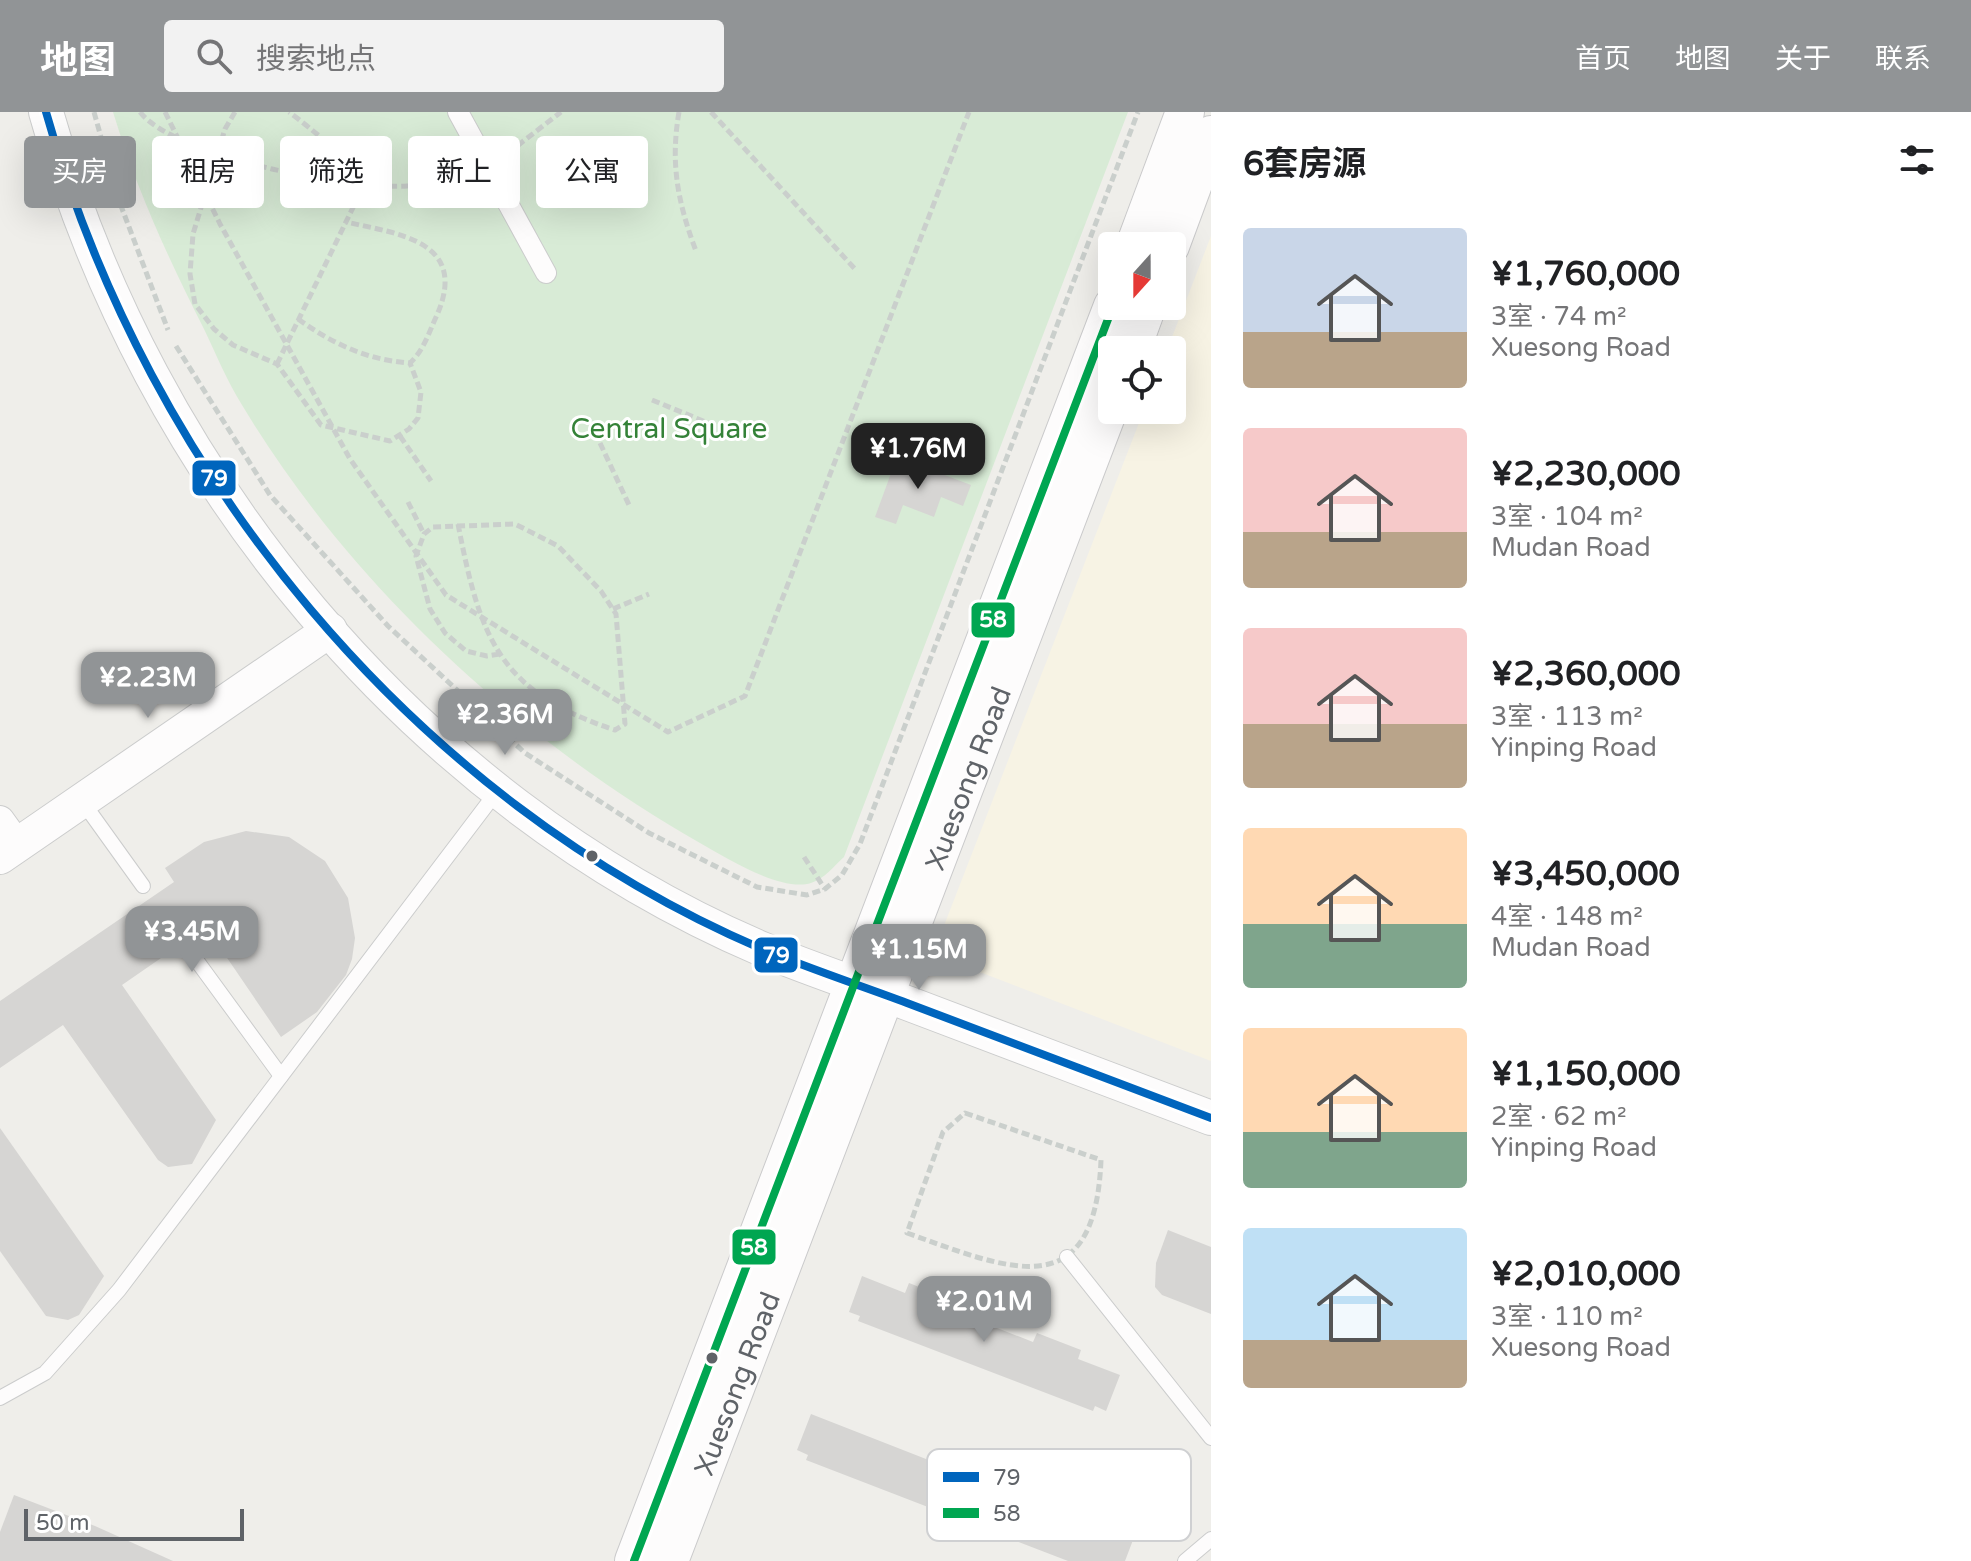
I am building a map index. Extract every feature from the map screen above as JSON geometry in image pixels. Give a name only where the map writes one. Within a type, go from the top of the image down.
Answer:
[{"type":"main road","points":[[1140,232],[1185,112]]},
{"type":"main road","points":[[1175,232],[1211,135]]},
{"type":"main road","name":"Xuesong Road","points":[[669,1561],[1108,320]]},
{"type":"main road","name":"Xuesong Road","points":[[634,1561],[1102,424]]},
{"type":"street","points":[[46,112],[74,201],[136,348],[220,492],[330,630],[397,701],[498,790],[553,831],[665,900],[761,948],[1211,1118]]},
{"type":"street","points":[[458,112],[471,136]]},
{"type":"street","points":[[510,208],[546,273]]},
{"type":"street","points":[[6,841],[82,801],[330,630]]},
{"type":"lane","points":[[0,1398],[45,1373],[119,1290],[498,790]]},
{"type":"lane","points":[[82,801],[143,886]]},
{"type":"lane","points":[[189,950],[281,1076]]},
{"type":"lane","points":[[1067,1257],[1211,1438]]},
{"type":"lane","points":[[1185,1561],[1211,1539]]},
{"type":"path","points":[[94,112],[118,198],[173,341],[270,495],[388,626],[525,753],[649,833],[757,887],[796,895],[825,889],[842,875],[860,844],[1138,112]]},
{"type":"path","points":[[140,112],[155,126],[174,136]]},
{"type":"path","points":[[165,112],[177,136]]},
{"type":"path","points":[[225,136],[235,112]]},
{"type":"path","points":[[289,112],[317,136]]},
{"type":"path","points":[[520,145],[561,112]]},
{"type":"path","points":[[679,112],[675,160],[678,203],[696,251]]},
{"type":"path","points":[[711,112],[855,269]]},
{"type":"path","points":[[213,208],[350,459],[446,595],[668,732],[745,696],[969,112]]},
{"type":"path","points":[[201,208],[193,234],[190,274],[195,304],[233,345],[277,364],[314,418],[335,430],[379,441],[400,436],[422,410],[421,392],[410,363]]},
{"type":"path","points":[[277,364],[354,208]]},
{"type":"path","points":[[346,222],[412,239],[436,254],[442,263],[445,285],[442,302],[423,348],[410,363]]},
{"type":"path","points":[[298,319],[344,348],[410,363]]},
{"type":"path","points":[[652,400],[713,425]]},
{"type":"path","points":[[400,436],[431,481]]},
{"type":"path","points":[[600,443],[630,507]]},
{"type":"path","points":[[408,502],[424,534]]},
{"type":"path","points":[[458,524],[480,616],[490,642],[500,654],[522,683],[560,710],[615,730],[625,724],[626,707],[613,609],[601,591],[558,546],[525,527],[499,522],[458,524],[433,527],[424,534],[417,553],[430,609],[445,633],[466,651],[487,656],[500,654]]},
{"type":"path","points":[[613,609],[649,594]]},
{"type":"path","points":[[804,857],[825,889]]},
{"type":"path","points":[[965,1113],[1101,1160],[1100,1191],[1094,1213],[1078,1245],[1067,1257],[1046,1267],[1016,1266],[985,1260],[907,1233],[943,1132],[965,1113]]},
{"type":"shaded area","points":[[1211,236],[1211,1061],[933,954],[1139,424],[1186,424],[1186,336],[1172,336],[1179,320],[1186,320],[1186,301]]},
{"type":"green space","name":"Central Square","points":[[113,112],[1128,112],[844,857],[833,868],[811,883],[785,883],[724,857],[632,802],[504,706],[443,652],[386,595],[334,535],[285,471],[237,396],[178,276],[136,178],[136,136],[121,136]]},
{"type":"building","points":[[897,457],[971,485],[963,506],[941,497],[934,517],[903,505],[896,524],[875,517]]},
{"type":"building","points":[[246,831],[289,837],[325,861],[348,898],[355,938],[352,959],[346,975],[317,1012],[281,1037],[206,927],[122,985],[216,1120],[192,1164],[168,1167],[158,1160],[63,1025],[0,1068],[0,1001],[174,882],[165,868],[204,842]]},
{"type":"building","points":[[0,1128],[104,1276],[79,1315],[68,1320],[46,1316],[0,1251]]},
{"type":"building","points":[[1168,1230],[1211,1247],[1211,1314],[1162,1295],[1155,1287],[1156,1263]]},
{"type":"building","points":[[862,1276],[905,1293],[909,1283],[955,1301],[951,1310],[1033,1342],[1037,1333],[1081,1350],[1078,1359],[1120,1375],[1106,1411],[1095,1406],[1093,1411],[858,1321],[860,1316],[849,1312]]},
{"type":"building","points":[[811,1414],[927,1459],[927,1507],[806,1460],[808,1455],[797,1450]]},
{"type":"building","points":[[14,1495],[95,1526],[173,1561],[0,1561],[0,1532]]},
{"type":"building","points":[[1016,1541],[1133,1541],[1125,1561],[1068,1561]]},
{"type":"transit line","name":"79","points":[[46,112],[91,246],[152,375],[225,497],[311,610],[409,714],[518,806],[635,885],[762,949],[1211,1118]]},
{"type":"transit line","name":"58","points":[[634,1561],[1108,320]]}]
